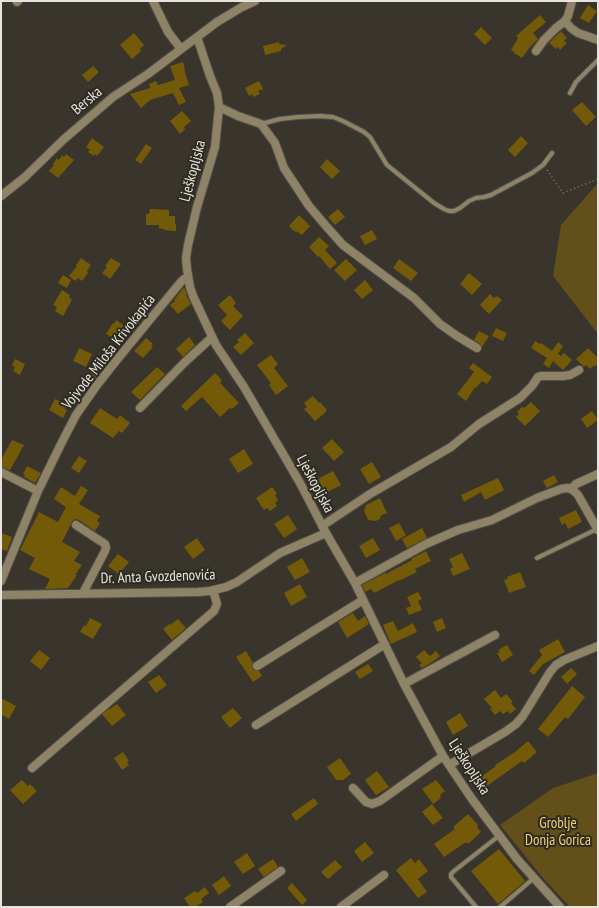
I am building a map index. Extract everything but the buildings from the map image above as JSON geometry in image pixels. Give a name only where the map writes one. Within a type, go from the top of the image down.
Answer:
[{"type":"street","points":[[153,1],[168,32],[181,49]]},
{"type":"street","name":"Berska","points":[[1,196],[25,177],[63,140],[113,98],[148,74],[217,22],[255,1]]},
{"type":"street","points":[[536,51],[544,40],[565,21],[572,1]]},
{"type":"street","points":[[565,21],[578,33],[598,40]]},
{"type":"street","name":"Lješkopljska","points":[[197,37],[217,93],[219,107],[215,147],[192,226],[186,258],[188,278],[193,296],[220,352],[244,387],[292,469],[354,583],[404,684],[443,756],[480,810],[518,859],[560,907]]},
{"type":"street","points":[[219,107],[238,116],[261,124],[275,143],[284,168],[309,206],[343,245],[414,298],[440,324],[477,348]]},
{"type":"street","name":"Vojvode Miloša Krivokapića","points":[[1,581],[38,491],[76,415],[120,356],[180,283],[184,279],[188,278]]},
{"type":"street","points":[[140,408],[184,362],[213,338]]},
{"type":"street","name":"Dr. Anta Gvozdenovića","points":[[1,595],[206,592],[226,587],[237,582],[280,553],[324,529],[370,494],[451,447],[479,424],[520,398],[532,386],[538,377],[570,375],[579,370]]},
{"type":"street","points":[[1,472],[38,491]]},
{"type":"street","points":[[571,489],[576,484],[598,474]]},
{"type":"street","points":[[354,583],[426,544],[458,530],[492,520],[556,490],[566,488],[574,491],[578,495],[597,530]]},
{"type":"street","points":[[76,525],[105,544],[106,547],[83,593]]},
{"type":"street","points":[[32,768],[214,611],[217,604],[213,590]]},
{"type":"street","points":[[257,666],[363,600]]},
{"type":"street","points":[[404,684],[495,635]]},
{"type":"street","points":[[256,725],[385,644]]},
{"type":"street","points":[[449,765],[516,724],[523,716],[550,672],[556,665],[564,660],[598,646]]},
{"type":"street","points":[[353,788],[366,802],[372,804],[380,801],[443,756]]},
{"type":"street","points":[[230,907],[281,871]]},
{"type":"street","points":[[341,907],[384,875]]},
{"type":"lane","points":[[570,93],[576,82],[598,60]]},
{"type":"lane","points":[[261,124],[298,116],[333,117],[344,121],[370,137],[387,165],[434,203],[449,211],[454,211],[476,198],[491,195],[532,173],[543,165],[552,153]]},
{"type":"lane","points":[[537,558],[597,530]]},
{"type":"lane","points":[[476,907],[451,877],[451,874],[500,835]]},
{"type":"lane","points":[[500,907],[534,878]]},
{"type":"path","points":[[543,165],[563,193],[598,179]]},
{"type":"green space","points":[[598,183],[598,334],[553,276],[561,225]]},
{"type":"green space","name":"Groblje Donja Gorica","points":[[598,773],[598,907],[570,907],[543,878],[500,825],[553,788]]}]
